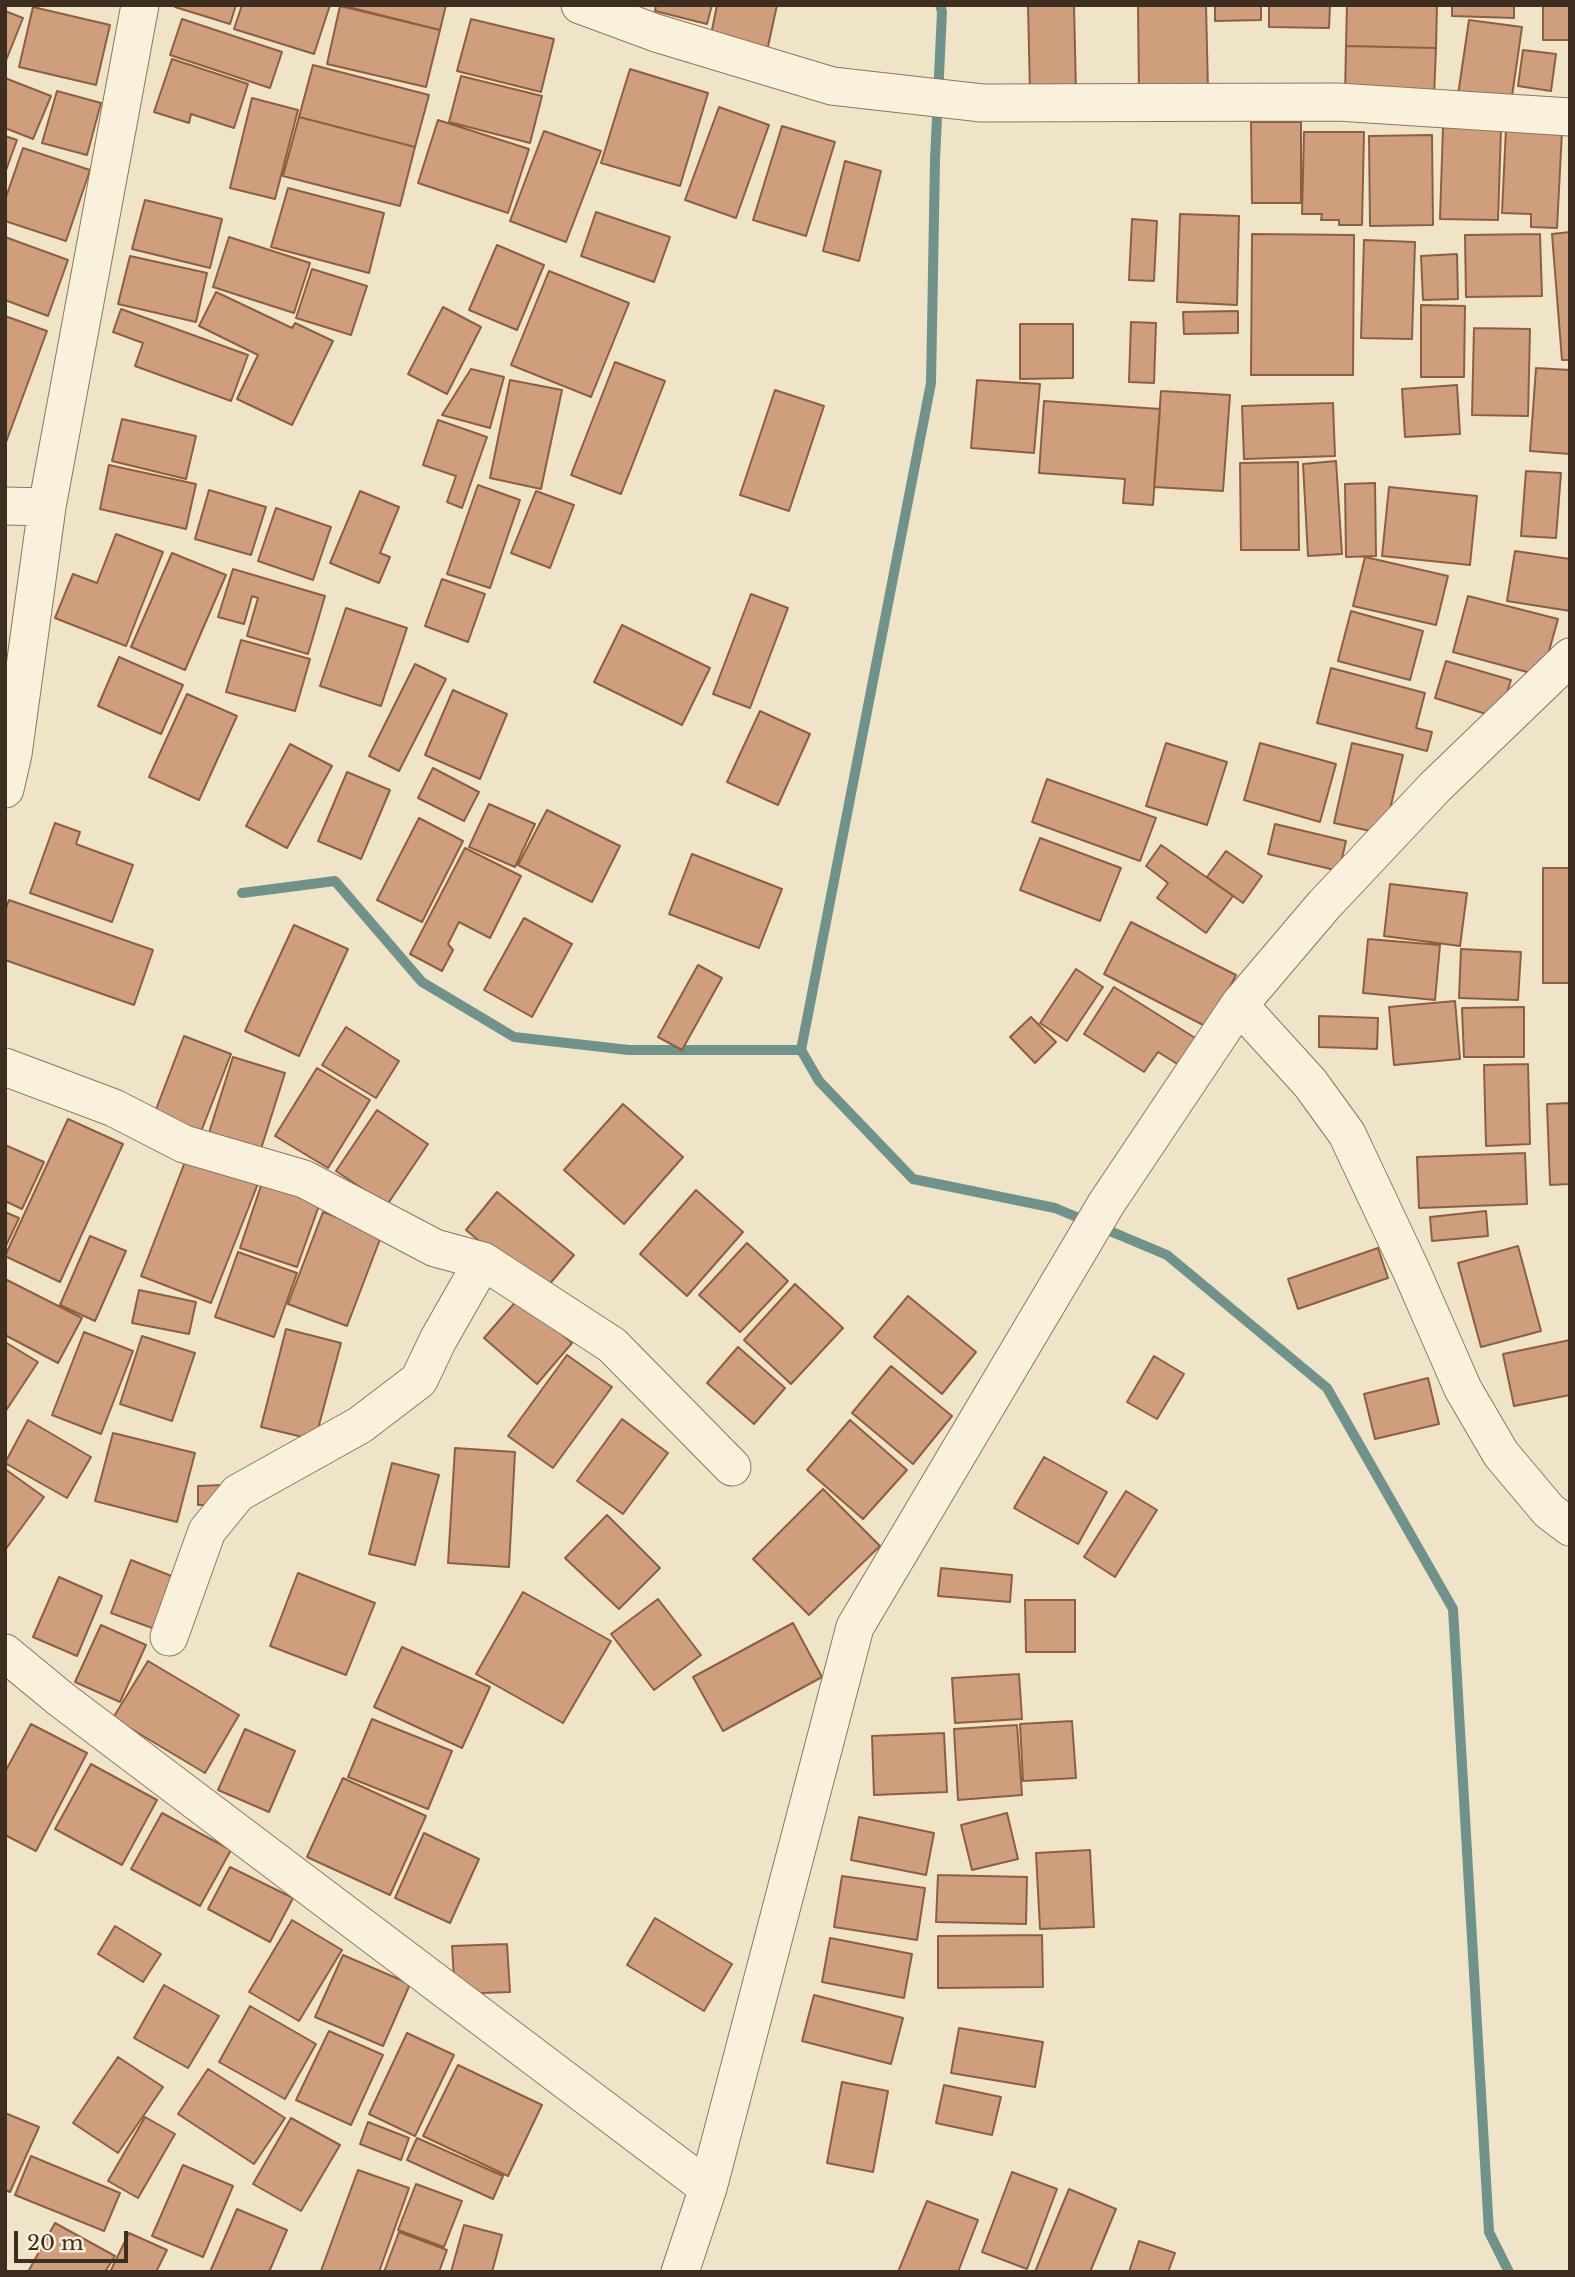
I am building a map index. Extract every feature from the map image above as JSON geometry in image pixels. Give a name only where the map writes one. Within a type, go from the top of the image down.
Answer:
[{"type":"street","points":[[5,789],[13,754],[47,507],[140,5]]},
{"type":"street","points":[[580,5],[656,33],[832,86],[982,103],[1338,102],[1570,117]]},
{"type":"street","points":[[5,506],[47,507]]},
{"type":"street","points":[[680,2272],[708,2188],[855,1627],[1106,1204],[1239,1005],[1324,905],[1435,787],[1570,657]]},
{"type":"street","points":[[1239,1005],[1310,1083],[1347,1134],[1463,1389],[1502,1454],[1549,1511],[1570,1527]]},
{"type":"street","points":[[5,1067],[114,1108],[184,1144],[304,1179],[435,1248],[483,1261],[612,1345],[732,1467]]},
{"type":"street","points":[[169,1637],[207,1531],[238,1493],[360,1425],[419,1380],[438,1339],[483,1261]]},
{"type":"street","points":[[5,1653],[73,1709],[708,2188]]},
{"type":"building","points":[[236,5],[230,24],[175,7]]},
{"type":"building","points":[[242,5],[330,5],[314,54],[234,29]]},
{"type":"building","points":[[340,5],[446,5],[440,30]]},
{"type":"building","points":[[656,5],[712,5],[707,24],[655,11]]},
{"type":"building","points":[[717,5],[777,5],[767,51],[710,40]]},
{"type":"building","points":[[1028,5],[1074,5],[1076,93],[1030,93]]},
{"type":"building","points":[[1138,5],[1206,5],[1208,91],[1139,92]]},
{"type":"building","points":[[1215,5],[1261,5],[1261,20],[1215,21]]},
{"type":"building","points":[[1269,5],[1330,5],[1329,28],[1269,27]]},
{"type":"building","points":[[1347,5],[1437,5],[1436,48],[1346,46]]},
{"type":"building","points":[[1452,5],[1514,5],[1514,18],[1452,16]]},
{"type":"building","points":[[1543,5],[1570,5],[1570,40],[1543,40]]},
{"type":"building","points":[[340,6],[440,30],[426,87],[327,64]]},
{"type":"building","points":[[33,7],[110,25],[96,85],[19,67]]},
{"type":"building","points":[[5,11],[23,18],[5,63]]},
{"type":"building","points":[[182,19],[282,52],[270,88],[170,55]]},
{"type":"building","points":[[471,19],[554,39],[541,92],[457,71]]},
{"type":"building","points":[[1469,20],[1522,27],[1511,103],[1458,95]]},
{"type":"building","points":[[1346,46],[1436,48],[1434,97],[1345,96]]},
{"type":"building","points":[[1523,50],[1556,54],[1551,91],[1518,86]]},
{"type":"building","points":[[172,59],[248,84],[234,128],[191,114],[189,123],[154,112]]},
{"type":"building","points":[[313,65],[429,95],[415,147],[299,117]]},
{"type":"building","points":[[630,69],[708,93],[680,186],[601,163]]},
{"type":"building","points":[[461,76],[542,96],[530,143],[449,122]]},
{"type":"building","points":[[5,78],[51,96],[33,139],[5,128]]},
{"type":"building","points":[[57,91],[101,103],[87,155],[42,143]]},
{"type":"building","points":[[252,98],[298,110],[275,199],[230,188]]},
{"type":"building","points":[[719,107],[769,125],[736,218],[685,200]]},
{"type":"building","points":[[299,117],[415,147],[400,206],[283,176]]},
{"type":"building","points":[[438,120],[529,149],[508,213],[418,183]]},
{"type":"building","points":[[1251,122],[1301,122],[1301,203],[1252,203]]},
{"type":"building","points":[[782,126],[835,142],[806,236],[753,220]]},
{"type":"building","points":[[1443,127],[1501,129],[1498,220],[1440,219]]},
{"type":"building","points":[[1506,128],[1562,131],[1557,228],[1531,227],[1531,214],[1502,213]]},
{"type":"building","points":[[544,131],[601,151],[566,242],[510,221]]},
{"type":"building","points":[[1304,132],[1364,132],[1362,225],[1339,225],[1339,220],[1321,220],[1322,214],[1302,214]]},
{"type":"building","points":[[1432,135],[1433,225],[1370,226],[1369,136]]},
{"type":"building","points":[[5,136],[17,140],[5,173]]},
{"type":"building","points":[[23,148],[90,170],[66,241],[5,221],[5,200]]},
{"type":"building","points":[[845,161],[881,171],[859,261],[823,251]]},
{"type":"building","points":[[288,188],[384,213],[369,273],[271,247]]},
{"type":"building","points":[[145,200],[222,219],[210,268],[132,249]]},
{"type":"building","points":[[596,212],[670,237],[654,282],[581,256]]},
{"type":"building","points":[[1180,214],[1239,216],[1237,305],[1177,302]]},
{"type":"building","points":[[1132,219],[1157,221],[1154,281],[1129,280]]},
{"type":"building","points":[[1570,232],[1570,360],[1562,360],[1552,234]]},
{"type":"building","points":[[1252,234],[1354,235],[1353,375],[1251,375]]},
{"type":"building","points":[[1540,234],[1542,296],[1466,297],[1465,235]]},
{"type":"building","points":[[5,237],[68,260],[48,316],[5,300]]},
{"type":"building","points":[[229,237],[310,263],[294,313],[213,287]]},
{"type":"building","points":[[1364,240],[1415,242],[1412,339],[1361,338]]},
{"type":"building","points":[[497,245],[544,265],[517,330],[469,310]]},
{"type":"building","points":[[1457,254],[1458,299],[1423,300],[1421,256]]},
{"type":"building","points":[[130,256],[207,273],[196,322],[118,304]]},
{"type":"building","points":[[312,269],[367,286],[351,335],[296,318]]},
{"type":"building","points":[[549,271],[629,303],[591,397],[511,365]]},
{"type":"building","points":[[216,292],[292,328],[295,323],[333,341],[292,425],[237,399],[258,355],[199,326]]},
{"type":"building","points":[[1421,305],[1465,306],[1464,377],[1421,377]]},
{"type":"building","points":[[443,307],[481,327],[447,394],[408,374]]},
{"type":"building","points":[[121,309],[248,355],[231,401],[135,366],[143,343],[113,332]]},
{"type":"building","points":[[1238,311],[1238,333],[1184,334],[1183,312]]},
{"type":"building","points":[[5,316],[47,331],[5,445]]},
{"type":"building","points":[[1131,322],[1156,323],[1154,383],[1129,382]]},
{"type":"building","points":[[1020,324],[1073,324],[1073,378],[1020,379]]},
{"type":"building","points":[[1474,328],[1530,329],[1528,416],[1472,415]]},
{"type":"building","points":[[615,362],[665,381],[621,494],[571,475]]},
{"type":"building","points":[[1536,368],[1570,370],[1570,454],[1530,451]]},
{"type":"building","points":[[471,369],[504,377],[490,428],[442,415]]},
{"type":"building","points":[[510,380],[562,390],[541,489],[490,478]]},
{"type":"building","points":[[977,380],[1040,384],[1034,453],[971,448]]},
{"type":"building","points":[[1457,385],[1460,434],[1405,437],[1402,389]]},
{"type":"building","points":[[775,390],[824,406],[789,511],[740,495]]},
{"type":"building","points":[[1161,391],[1230,395],[1223,491],[1154,487]]},
{"type":"building","points":[[1044,401],[1160,409],[1153,505],[1123,503],[1125,479],[1039,473]]},
{"type":"building","points":[[1333,403],[1335,456],[1244,459],[1242,406]]},
{"type":"building","points":[[122,419],[196,436],[186,479],[112,461]]},
{"type":"building","points":[[438,420],[487,437],[462,508],[447,502],[456,476],[423,465]]},
{"type":"building","points":[[1336,461],[1342,554],[1308,556],[1303,464]]},
{"type":"building","points":[[1298,462],[1299,550],[1241,550],[1240,463]]},
{"type":"building","points":[[109,465],[196,484],[186,529],[100,509]]},
{"type":"building","points":[[1526,471],[1561,473],[1556,538],[1521,536]]},
{"type":"building","points":[[1375,483],[1376,556],[1346,557],[1345,484]]},
{"type":"building","points":[[478,485],[520,500],[490,588],[447,574]]},
{"type":"building","points":[[1389,487],[1477,496],[1470,565],[1382,556]]},
{"type":"building","points":[[209,490],[266,507],[251,555],[195,539]]},
{"type":"building","points":[[360,491],[399,507],[380,553],[390,557],[379,583],[330,563]]},
{"type":"building","points":[[536,491],[574,505],[550,568],[511,553]]},
{"type":"building","points":[[276,508],[331,527],[313,580],[258,561]]},
{"type":"building","points":[[116,534],[163,552],[126,646],[55,618],[73,574],[97,583]]},
{"type":"building","points":[[1515,551],[1570,559],[1570,611],[1507,601]]},
{"type":"building","points":[[172,553],[226,575],[185,670],[131,647]]},
{"type":"building","points":[[1365,557],[1448,576],[1436,625],[1353,606]]},
{"type":"building","points":[[233,569],[325,596],[308,654],[247,636],[258,598],[252,596],[244,624],[218,617]]},
{"type":"building","points":[[442,579],[485,594],[468,642],[425,626]]},
{"type":"building","points":[[751,594],[788,608],[750,708],[713,694]]},
{"type":"building","points":[[1468,596],[1558,619],[1542,676],[1453,652]]},
{"type":"building","points":[[346,608],[407,628],[381,706],[320,686]]},
{"type":"building","points":[[1351,611],[1423,631],[1410,680],[1338,661]]},
{"type":"building","points":[[622,625],[710,668],[682,725],[594,682]]},
{"type":"building","points":[[241,640],[310,659],[295,711],[226,692]]},
{"type":"building","points":[[119,657],[183,685],[161,734],[98,706]]},
{"type":"building","points":[[1446,661],[1511,680],[1499,718],[1435,698]]},
{"type":"building","points":[[415,664],[446,679],[399,771],[369,756]]},
{"type":"building","points":[[1331,668],[1425,693],[1416,728],[1432,732],[1427,751],[1317,723]]},
{"type":"building","points":[[453,690],[507,714],[480,779],[425,755]]},
{"type":"building","points":[[187,694],[237,716],[199,800],[149,777]]},
{"type":"building","points":[[760,711],[810,734],[778,805],[727,782]]},
{"type":"building","points":[[1166,743],[1227,762],[1207,825],[1146,806]]},
{"type":"building","points":[[1260,743],[1336,764],[1320,822],[1244,800]]},
{"type":"building","points":[[1352,743],[1403,755],[1384,834],[1334,823]]},
{"type":"building","points":[[290,744],[332,766],[287,848],[246,826]]},
{"type":"building","points":[[433,768],[479,792],[464,821],[418,798]]},
{"type":"building","points":[[347,772],[390,790],[361,859],[318,841]]},
{"type":"building","points":[[1047,779],[1156,818],[1140,861],[1032,822]]},
{"type":"building","points":[[489,804],[535,824],[515,867],[469,847]]},
{"type":"building","points":[[547,810],[620,846],[592,902],[518,865]]},
{"type":"building","points":[[419,818],[463,841],[422,922],[377,900]]},
{"type":"building","points":[[55,823],[80,832],[76,844],[133,865],[112,922],[30,893]]},
{"type":"building","points":[[1275,824],[1346,841],[1339,871],[1268,854]]},
{"type":"building","points":[[1040,838],[1121,868],[1100,921],[1020,890]]},
{"type":"building","points":[[1161,845],[1233,896],[1206,933],[1157,898],[1168,883],[1146,866]]},
{"type":"building","points":[[465,848],[521,876],[490,938],[459,922],[448,944],[453,950],[442,971],[410,954]]},
{"type":"building","points":[[1226,851],[1262,876],[1243,903],[1207,877]]},
{"type":"building","points":[[692,854],[782,889],[759,948],[669,914]]},
{"type":"building","points":[[1543,868],[1570,868],[1570,983],[1543,983]]},
{"type":"building","points":[[1390,884],[1467,893],[1460,946],[1384,936]]},
{"type":"building","points":[[9,900],[153,950],[134,1005],[5,960],[5,911]]},
{"type":"building","points":[[524,918],[572,944],[532,1017],[484,990]]},
{"type":"building","points":[[1131,922],[1236,975],[1209,1028],[1104,974]]},
{"type":"building","points":[[294,925],[348,949],[299,1056],[245,1031]]},
{"type":"building","points":[[1368,939],[1440,945],[1435,1000],[1363,993]]},
{"type":"building","points":[[1461,949],[1521,952],[1518,1000],[1459,998]]},
{"type":"building","points":[[698,965],[722,978],[682,1050],[658,1037]]},
{"type":"building","points":[[1076,969],[1103,987],[1067,1041],[1040,1023]]},
{"type":"building","points":[[1114,987],[1200,1041],[1184,1068],[1158,1052],[1144,1072],[1084,1034]]},
{"type":"building","points":[[1455,1001],[1460,1059],[1394,1065],[1389,1007]]},
{"type":"building","points":[[1524,1007],[1524,1057],[1464,1057],[1462,1008]]},
{"type":"building","points":[[1319,1016],[1378,1018],[1377,1049],[1319,1047]]},
{"type":"building","points":[[1031,1017],[1056,1042],[1035,1063],[1010,1037]]},
{"type":"building","points":[[346,1027],[399,1061],[376,1098],[322,1065]]},
{"type":"building","points":[[184,1036],[231,1054],[199,1137],[152,1120]]},
{"type":"building","points":[[233,1057],[285,1073],[260,1152],[208,1136]]},
{"type":"building","points":[[1528,1064],[1530,1144],[1486,1146],[1484,1065]]},
{"type":"building","points":[[317,1068],[370,1100],[328,1168],[275,1136]]},
{"type":"building","points":[[1570,1103],[1570,1184],[1550,1185],[1547,1104]]},
{"type":"building","points":[[623,1104],[683,1157],[624,1224],[564,1170]]},
{"type":"building","points":[[377,1110],[428,1144],[387,1205],[336,1171]]},
{"type":"building","points":[[68,1119],[123,1144],[60,1282],[5,1256]]},
{"type":"building","points":[[5,1145],[44,1162],[22,1209],[5,1201]]},
{"type":"building","points":[[1525,1153],[1527,1204],[1419,1208],[1417,1157]]},
{"type":"building","points":[[188,1154],[259,1181],[211,1303],[141,1276]]},
{"type":"building","points":[[263,1180],[321,1200],[297,1267],[240,1248]]},
{"type":"building","points":[[696,1190],[743,1232],[687,1296],[640,1254]]},
{"type":"building","points":[[497,1192],[574,1255],[542,1293],[466,1230]]},
{"type":"building","points":[[1486,1211],[1488,1236],[1432,1241],[1430,1217]]},
{"type":"building","points":[[5,1212],[19,1218],[5,1248]]},
{"type":"building","points":[[323,1212],[382,1234],[347,1326],[288,1304]]},
{"type":"building","points":[[90,1236],[126,1251],[95,1321],[60,1305]]},
{"type":"building","points":[[747,1243],[788,1281],[740,1332],[699,1295]]},
{"type":"building","points":[[1518,1246],[1541,1331],[1481,1347],[1458,1263]]},
{"type":"building","points":[[1378,1248],[1388,1278],[1298,1309],[1288,1279]]},
{"type":"building","points":[[238,1252],[297,1273],[274,1337],[215,1317]]},
{"type":"building","points":[[5,1279],[82,1318],[58,1363],[5,1335]]},
{"type":"building","points":[[795,1284],[843,1328],[791,1384],[744,1340]]},
{"type":"building","points":[[139,1290],[196,1302],[189,1334],[132,1323]]},
{"type":"building","points":[[908,1296],[976,1352],[942,1394],[874,1337]]},
{"type":"building","points":[[519,1298],[572,1343],[537,1384],[484,1338]]},
{"type":"building","points":[[286,1329],[341,1343],[315,1440],[261,1427]]},
{"type":"building","points":[[84,1332],[133,1351],[101,1434],[52,1415]]},
{"type":"building","points":[[142,1336],[195,1353],[172,1421],[120,1404]]},
{"type":"building","points":[[1570,1340],[1570,1395],[1514,1406],[1503,1354]]},
{"type":"building","points":[[5,1342],[38,1362],[5,1412]]},
{"type":"building","points":[[738,1347],[785,1388],[754,1424],[707,1383]]},
{"type":"building","points":[[567,1355],[612,1387],[553,1468],[508,1436]]},
{"type":"building","points":[[1154,1356],[1184,1374],[1157,1419],[1127,1402]]},
{"type":"building","points":[[891,1366],[952,1416],[913,1464],[852,1413]]},
{"type":"building","points":[[1428,1378],[1439,1424],[1375,1439],[1364,1394]]},
{"type":"building","points":[[622,1419],[668,1453],[623,1514],[577,1481]]},
{"type":"building","points":[[28,1420],[91,1457],[67,1498],[5,1463]]},
{"type":"building","points":[[850,1420],[907,1470],[863,1519],[807,1470]]},
{"type":"building","points":[[113,1433],[195,1453],[177,1522],[95,1501]]},
{"type":"building","points":[[455,1448],[515,1452],[509,1567],[448,1563]]},
{"type":"building","points":[[1044,1457],[1107,1492],[1078,1544],[1014,1508]]},
{"type":"building","points":[[392,1463],[439,1475],[415,1565],[369,1554]]},
{"type":"building","points":[[5,1469],[44,1497],[5,1550]]},
{"type":"building","points":[[223,1485],[223,1505],[198,1505],[198,1486]]},
{"type":"building","points":[[823,1489],[880,1546],[809,1615],[753,1559]]},
{"type":"building","points":[[1126,1491],[1157,1510],[1115,1577],[1084,1557]]},
{"type":"building","points":[[607,1515],[660,1568],[619,1609],[565,1558]]},
{"type":"building","points":[[131,1560],[174,1577],[155,1629],[111,1613]]},
{"type":"building","points":[[941,1568],[1012,1575],[1010,1602],[938,1596]]},
{"type":"building","points":[[298,1573],[375,1603],[346,1675],[270,1646]]},
{"type":"building","points":[[59,1577],[102,1596],[77,1656],[33,1637]]},
{"type":"building","points":[[523,1592],[611,1641],[563,1723],[476,1674]]},
{"type":"building","points":[[658,1599],[701,1655],[654,1690],[611,1634]]},
{"type":"building","points":[[1025,1600],[1075,1600],[1075,1652],[1026,1652]]},
{"type":"building","points":[[793,1623],[822,1677],[723,1731],[693,1677]]},
{"type":"building","points":[[101,1625],[146,1645],[120,1702],[75,1682]]},
{"type":"building","points":[[402,1647],[490,1687],[462,1748],[374,1707]]},
{"type":"building","points":[[148,1661],[239,1715],[205,1773],[113,1718]]},
{"type":"building","points":[[1019,1674],[1022,1719],[955,1723],[952,1678]]},
{"type":"building","points":[[372,1719],[452,1751],[428,1809],[348,1777]]},
{"type":"building","points":[[1072,1721],[1076,1778],[1023,1781],[1020,1724]]},
{"type":"building","points":[[31,1724],[87,1753],[36,1851],[5,1835],[5,1772]]},
{"type":"building","points":[[1017,1725],[1022,1795],[958,1800],[954,1729]]},
{"type":"building","points":[[245,1729],[295,1751],[269,1812],[218,1790]]},
{"type":"building","points":[[944,1733],[947,1792],[874,1795],[872,1736]]},
{"type":"building","points":[[91,1764],[157,1800],[122,1865],[55,1829]]},
{"type":"building","points":[[343,1778],[426,1816],[390,1895],[307,1857]]},
{"type":"building","points":[[162,1813],[231,1850],[200,1906],[131,1869]]},
{"type":"building","points":[[1007,1813],[1018,1859],[972,1870],[961,1825]]},
{"type":"building","points":[[859,1817],[934,1833],[926,1875],[851,1860]]},
{"type":"building","points":[[424,1833],[479,1859],[450,1923],[395,1898]]},
{"type":"building","points":[[1090,1850],[1094,1927],[1040,1929],[1036,1853]]},
{"type":"building","points":[[230,1867],[293,1898],[270,1942],[208,1909]]},
{"type":"building","points":[[938,1875],[1027,1877],[1026,1924],[936,1922]]},
{"type":"building","points":[[842,1876],[925,1888],[917,1940],[834,1927]]},
{"type":"building","points":[[655,1918],[732,1964],[704,2011],[627,1965]]},
{"type":"building","points":[[292,1920],[342,1950],[299,2021],[249,1992]]},
{"type":"building","points":[[115,1926],[161,1954],[143,1982],[98,1954]]},
{"type":"building","points":[[1042,1935],[1043,1987],[938,1988],[938,1936]]},
{"type":"building","points":[[830,1938],[912,1954],[904,1998],[822,1982]]},
{"type":"building","points":[[507,1944],[510,1992],[455,1994],[452,1946]]},
{"type":"building","points":[[343,1955],[410,1984],[383,2046],[315,2017]]},
{"type":"building","points":[[164,1985],[219,2016],[188,2068],[134,2038]]},
{"type":"building","points":[[814,1995],[903,2018],[891,2064],[802,2041]]},
{"type":"building","points":[[250,2006],[316,2044],[285,2099],[219,2062]]},
{"type":"building","points":[[959,2028],[1043,2042],[1035,2087],[951,2073]]},
{"type":"building","points":[[329,2031],[383,2055],[351,2125],[296,2100]]},
{"type":"building","points":[[407,2033],[454,2055],[415,2136],[369,2114]]},
{"type":"building","points":[[118,2057],[163,2087],[118,2153],[73,2123]]},
{"type":"building","points":[[458,2065],[542,2105],[508,2176],[423,2136]]},
{"type":"building","points":[[208,2069],[285,2118],[254,2164],[178,2114]]},
{"type":"building","points":[[842,2082],[888,2091],[873,2172],[827,2163]]},
{"type":"building","points":[[944,2085],[1001,2097],[992,2135],[936,2123]]},
{"type":"building","points":[[5,2113],[39,2127],[10,2192],[5,2190]]},
{"type":"building","points":[[145,2117],[175,2134],[138,2198],[108,2181]]},
{"type":"building","points":[[291,2118],[340,2145],[301,2211],[253,2184]]},
{"type":"building","points":[[368,2122],[409,2138],[401,2160],[360,2144]]},
{"type":"building","points":[[417,2138],[503,2176],[493,2199],[407,2160]]},
{"type":"building","points":[[31,2156],[120,2193],[104,2231],[15,2195]]},
{"type":"building","points":[[183,2165],[233,2186],[203,2257],[152,2236]]},
{"type":"building","points":[[358,2170],[409,2188],[379,2272],[321,2271]]},
{"type":"building","points":[[1012,2172],[1057,2189],[1027,2269],[982,2252]]},
{"type":"building","points":[[416,2184],[462,2201],[444,2247],[398,2230]]},
{"type":"building","points":[[1069,2189],[1116,2209],[1090,2272],[1035,2272]]},
{"type":"building","points":[[927,2201],[978,2220],[958,2272],[898,2272]]},
{"type":"building","points":[[237,2209],[287,2230],[269,2272],[210,2272]]},
{"type":"building","points":[[55,2223],[115,2256],[105,2272],[28,2272]]},
{"type":"building","points":[[464,2225],[502,2235],[492,2272],[451,2272]]},
{"type":"building","points":[[399,2232],[447,2250],[439,2272],[384,2272]]},
{"type":"building","points":[[129,2233],[167,2250],[156,2272],[110,2272]]},
{"type":"building","points":[[1139,2241],[1175,2253],[1168,2272],[1129,2272]]},
{"type":"waterway","points":[[940,5],[942,12],[935,160],[931,383],[801,1050],[819,1081],[913,1179],[1055,1208],[1167,1255],[1327,1388],[1453,1609],[1489,2232],[1509,2272]]},
{"type":"waterway","points":[[242,893],[335,881],[422,982],[514,1037],[629,1050],[801,1050]]}]
